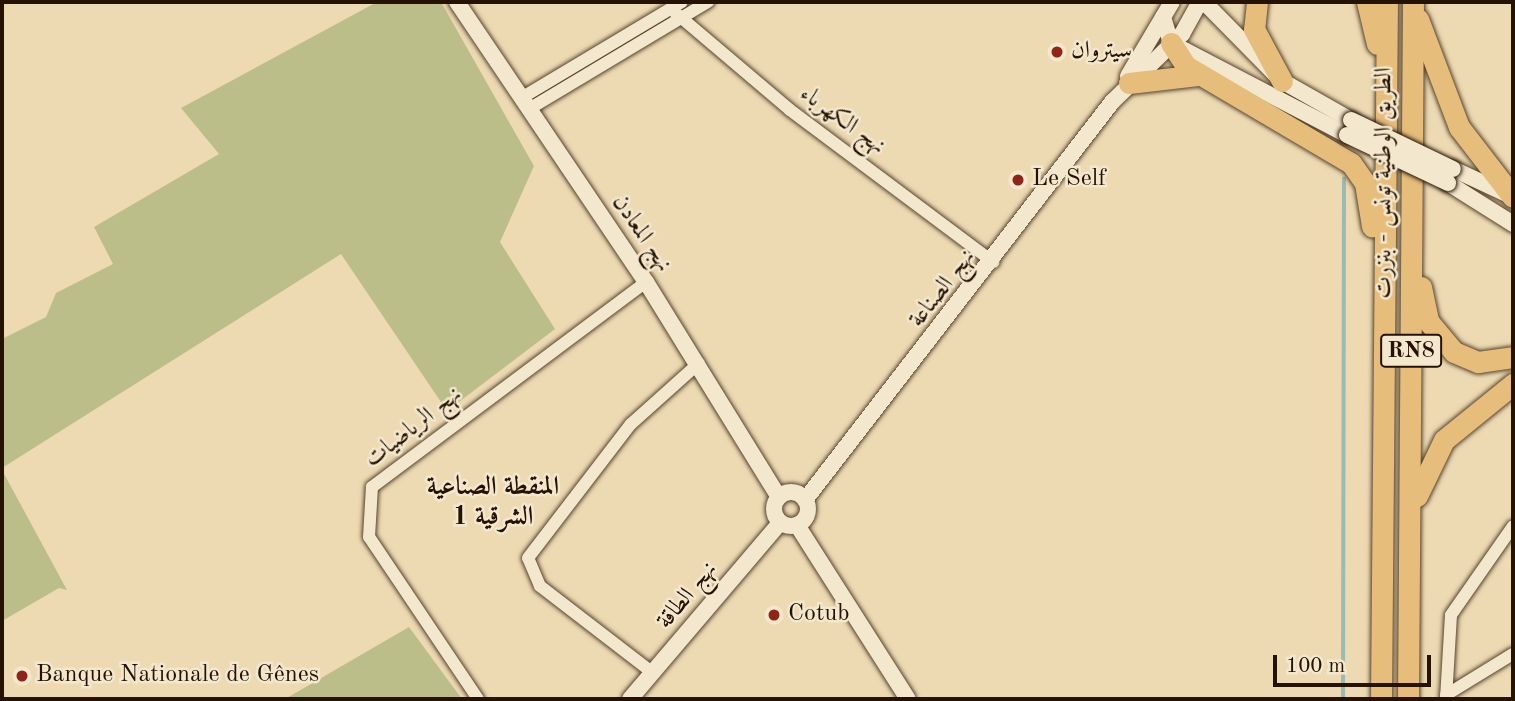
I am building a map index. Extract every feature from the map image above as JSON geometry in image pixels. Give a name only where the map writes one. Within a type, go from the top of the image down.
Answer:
[{"type":"highway","points":[[1257,2],[1254,29],[1282,81]]},
{"type":"highway","points":[[1367,2],[1385,88]]},
{"type":"highway","name":"الطريق الوطنية تونس - بنزرت","points":[[1381,699],[1381,318],[1387,2]]},
{"type":"highway","points":[[1413,2],[1439,86],[1491,169],[1513,197]]},
{"type":"highway","name":"الطريق الوطنية تونس - بنزرت","points":[[1408,699],[1413,536],[1413,2]]},
{"type":"highway","points":[[1171,43],[1180,62],[1334,151],[1361,176],[1370,202],[1381,318]]},
{"type":"highway","points":[[1129,83],[1179,72],[1208,76]]},
{"type":"highway","points":[[1412,253],[1438,340],[1478,362],[1513,357]]},
{"type":"highway","points":[[1413,536],[1418,490],[1434,453],[1513,384]]},
{"type":"street","name":"نهج المعادن","points":[[457,2],[699,363],[779,497]]},
{"type":"street","points":[[676,14],[682,2]]},
{"type":"street","points":[[526,103],[676,14],[708,2]]},
{"type":"street","name":"نهج الصناعة","points":[[1112,103],[1172,2]]},
{"type":"street","points":[[1202,2],[1282,81],[1349,127]]},
{"type":"street","name":"نهج الصناعة","points":[[805,500],[993,262],[1112,103],[1171,43],[1202,2]]},
{"type":"street","name":"نهج الكهرباء","points":[[676,14],[993,262]]},
{"type":"street","points":[[1163,17],[1171,43],[1451,176],[1513,197]]},
{"type":"street","points":[[1491,169],[1513,182]]},
{"type":"street","points":[[1451,176],[1513,224]]},
{"type":"street","name":"نهج الرياضيات","points":[[478,699],[369,537],[372,487],[646,282]]},
{"type":"street","points":[[653,673],[540,586],[528,558],[631,424],[699,363]]},
{"type":"street","points":[[795,493],[805,500],[807,512],[797,525],[780,523],[774,510],[779,497],[795,493]]},
{"type":"street","name":"نهج الطاقة","points":[[630,699],[780,523]]},
{"type":"street","points":[[797,525],[908,699]]},
{"type":"street","points":[[1446,697],[1451,615],[1513,526]]},
{"type":"street","points":[[1446,697],[1513,654]]},
{"type":"green space","points":[[377,2],[441,2],[534,166],[500,242],[555,329],[447,411],[341,254],[2,468],[2,339],[46,317],[56,293],[113,264],[94,227],[219,154],[181,108]]},
{"type":"green space","points":[[2,470],[67,590],[59,588],[2,621]]},
{"type":"green space","points":[[409,627],[462,699],[285,699]]},
{"type":"waterway","points":[[1343,699],[1344,179]]},
{"type":"place","name":"سيتروان","points":[[1057,52]]},
{"type":"place","name":"Le Self","points":[[1018,180]]},
{"type":"place","name":"Cotub","points":[[774,615]]},
{"type":"place","name":"Banque Nationale de Gênes","points":[[22,676]]},
{"type":"district","name":"المنقطة الصناعية الشرقية 1","points":[[493,503]]}]
